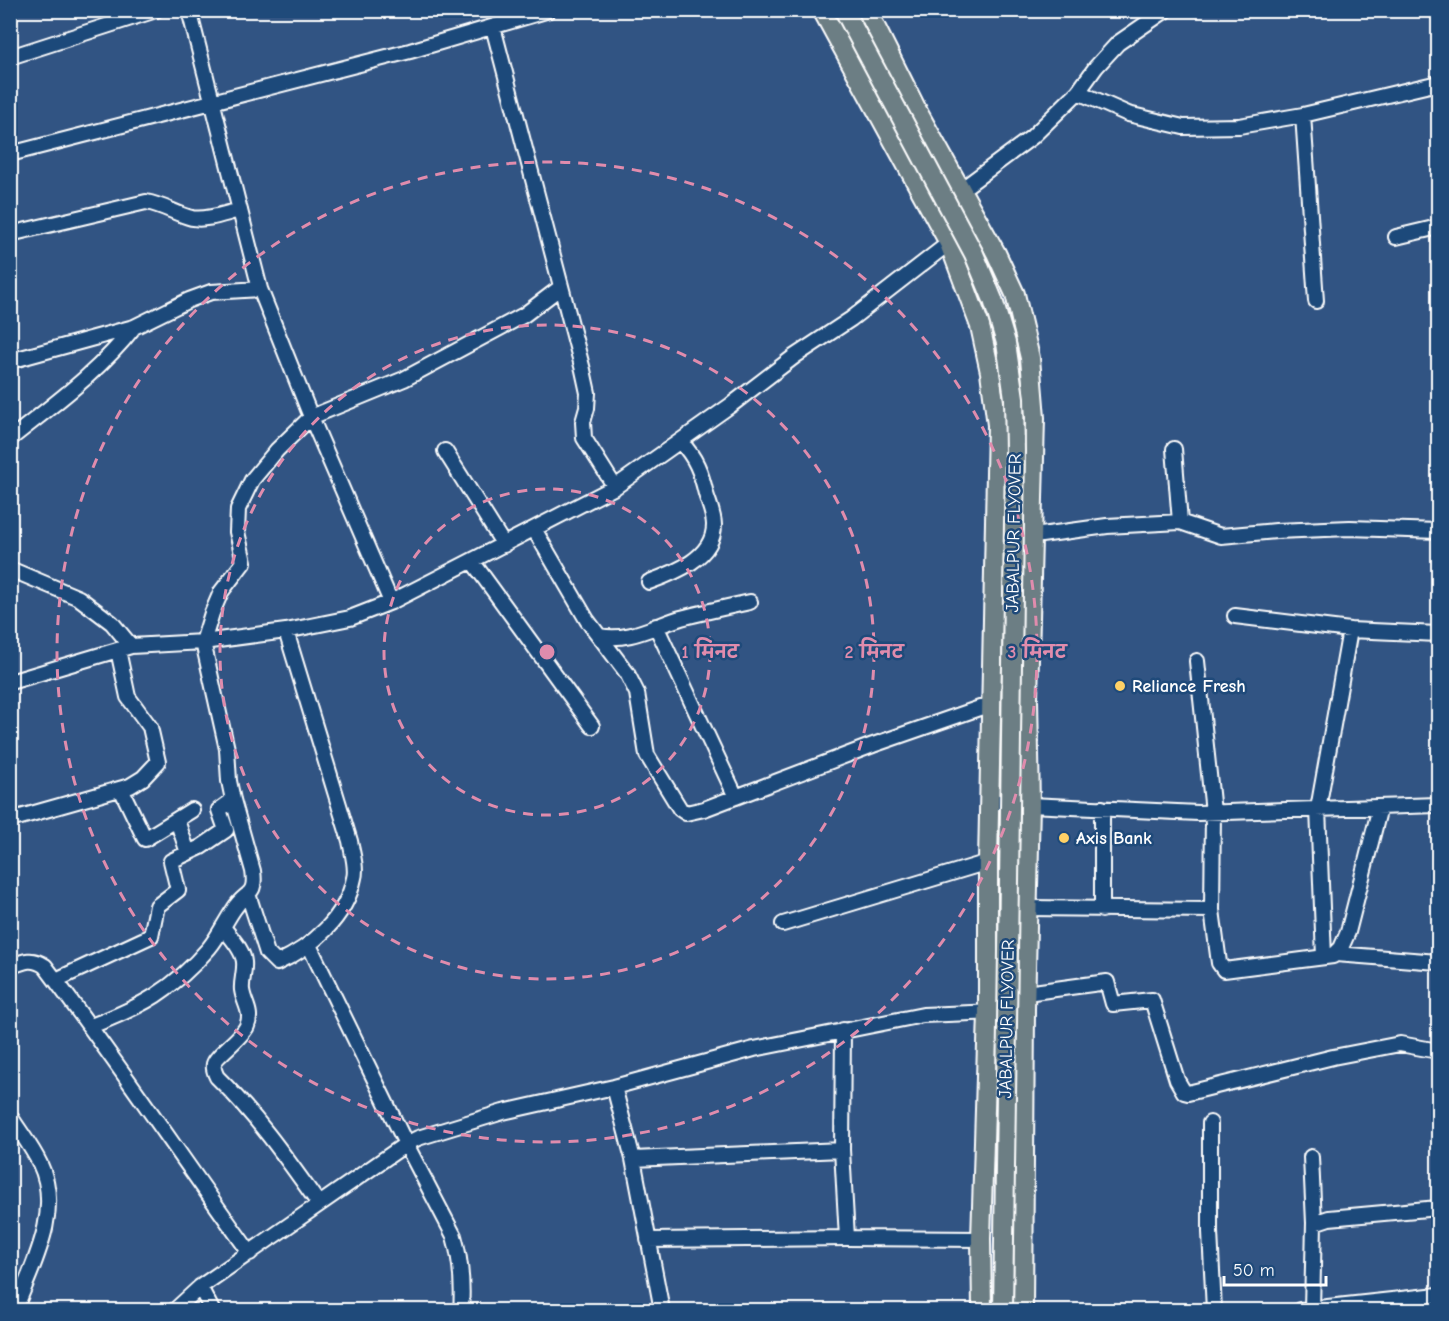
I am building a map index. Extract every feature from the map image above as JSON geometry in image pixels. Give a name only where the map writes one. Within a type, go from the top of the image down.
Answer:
[{"type":"main road","points":[[822,10],[949,243],[980,326],[990,372],[997,425],[988,862],[988,1012],[981,1239],[982,1311]]},
{"type":"main road","name":"JABALPUR FLYOVER","points":[[844,10],[974,254],[993,300],[1006,343],[1014,398],[1015,475],[1004,1311]]},
{"type":"main road","points":[[867,10],[1015,294],[1030,358],[1035,418],[1034,536],[1028,699],[1030,806],[1023,1311]]},
{"type":"street","points":[[10,57],[156,10]]},
{"type":"street","points":[[189,10],[260,289],[311,417],[391,602]]},
{"type":"street","points":[[10,154],[410,51],[549,10]]},
{"type":"street","points":[[931,209],[961,190],[1032,136],[1078,92],[1096,67],[1118,44],[1166,10]]},
{"type":"street","points":[[493,27],[588,393],[583,422],[584,438],[615,487]]},
{"type":"street","points":[[1078,92],[1128,114],[1183,127],[1239,126],[1303,115],[1438,83]]},
{"type":"street","points":[[1303,115],[1316,301]]},
{"type":"street","points":[[10,234],[146,202],[159,204],[192,218],[201,219],[240,210]]},
{"type":"street","points":[[1396,237],[1438,227]]},
{"type":"street","points":[[10,682],[125,648],[203,642],[286,631],[350,618],[391,602],[615,487],[795,356],[851,319],[949,243],[982,228]]},
{"type":"street","points":[[91,1026],[131,1010],[157,996],[191,967],[210,946],[234,909],[253,889],[253,871],[233,800],[227,749],[203,642],[221,592],[244,562],[237,532],[238,509],[252,480],[277,450],[311,417],[404,379],[524,315],[561,287]]},
{"type":"street","points":[[10,361],[134,327],[189,300],[211,292],[260,289]]},
{"type":"street","points":[[10,439],[89,376],[119,346],[134,327]]},
{"type":"street","points":[[649,582],[675,573],[695,559],[711,542],[714,525],[702,477],[693,454],[680,441]]},
{"type":"street","points":[[1174,449],[1180,522]]},
{"type":"street","points":[[445,451],[504,545]]},
{"type":"street","points":[[1034,536],[1107,526],[1180,522],[1221,536],[1350,528],[1438,531]]},
{"type":"street","points":[[534,529],[587,620],[627,672],[637,693],[647,755],[680,809],[686,813],[991,704]]},
{"type":"street","points":[[472,561],[592,726]]},
{"type":"street","points":[[10,569],[79,598],[112,623],[125,648],[128,697],[150,727],[158,762],[143,778],[121,789],[10,820]]},
{"type":"street","points":[[600,636],[620,637],[750,602]]},
{"type":"street","points":[[1235,616],[1350,630],[1438,634]]},
{"type":"street","points":[[656,626],[736,797]]},
{"type":"street","points":[[1330,956],[1318,809],[1350,630]]},
{"type":"street","points":[[248,894],[267,953],[277,963],[309,945],[326,930],[345,902],[355,877],[351,841],[286,631]]},
{"type":"street","points":[[1197,662],[1213,812],[1212,910],[1218,963],[1224,970],[1330,956],[1438,962]]},
{"type":"street","points":[[121,789],[145,839],[192,810]]},
{"type":"street","points":[[56,980],[151,936],[157,906],[178,890],[171,861],[201,847],[226,830],[219,810],[233,800]]},
{"type":"street","points":[[989,801],[1030,806],[1213,812],[1438,805]]},
{"type":"street","points":[[1330,956],[1341,948],[1348,932],[1380,807]]},
{"type":"street","points":[[1102,808],[1102,910]]},
{"type":"street","points":[[177,820],[188,853]]},
{"type":"street","points":[[783,924],[988,862]]},
{"type":"street","points":[[1028,908],[1212,910]]},
{"type":"street","points":[[223,927],[244,960],[242,988],[250,1017],[246,1028],[213,1064],[214,1071],[268,1132],[320,1204]]},
{"type":"street","points":[[309,945],[406,1144],[454,1236],[462,1285],[461,1311]]},
{"type":"street","points":[[10,967],[27,960],[37,960],[45,966],[91,1026],[182,1160],[250,1253]]},
{"type":"street","points":[[175,1311],[200,1287],[406,1144],[418,1138],[470,1121],[614,1087],[754,1049],[843,1030],[922,1015],[988,1012],[1107,982],[1113,1004],[1152,1000],[1177,1080],[1184,1092],[1188,1093],[1333,1057],[1400,1044],[1438,1051]]},
{"type":"street","points":[[843,1030],[842,1150],[847,1238]]},
{"type":"street","points":[[614,1087],[633,1159],[662,1311]]},
{"type":"street","points":[[10,1116],[40,1165],[49,1194],[44,1236],[15,1311]]},
{"type":"street","points":[[1210,1123],[1210,1232],[1214,1311]]},
{"type":"street","points":[[633,1159],[842,1150]]},
{"type":"street","points":[[1311,1157],[1314,1223],[1306,1310],[1402,1305],[1438,1295]]},
{"type":"street","points":[[1314,1223],[1329,1218],[1438,1208]]},
{"type":"street","points":[[648,1240],[981,1239]]},
{"type":"street","points":[[200,1287],[212,1311]]},
{"type":"place","name":"Reliance Fresh","points":[[1120,686]]},
{"type":"place","name":"Axis Bank","points":[[1064,838]]}]
